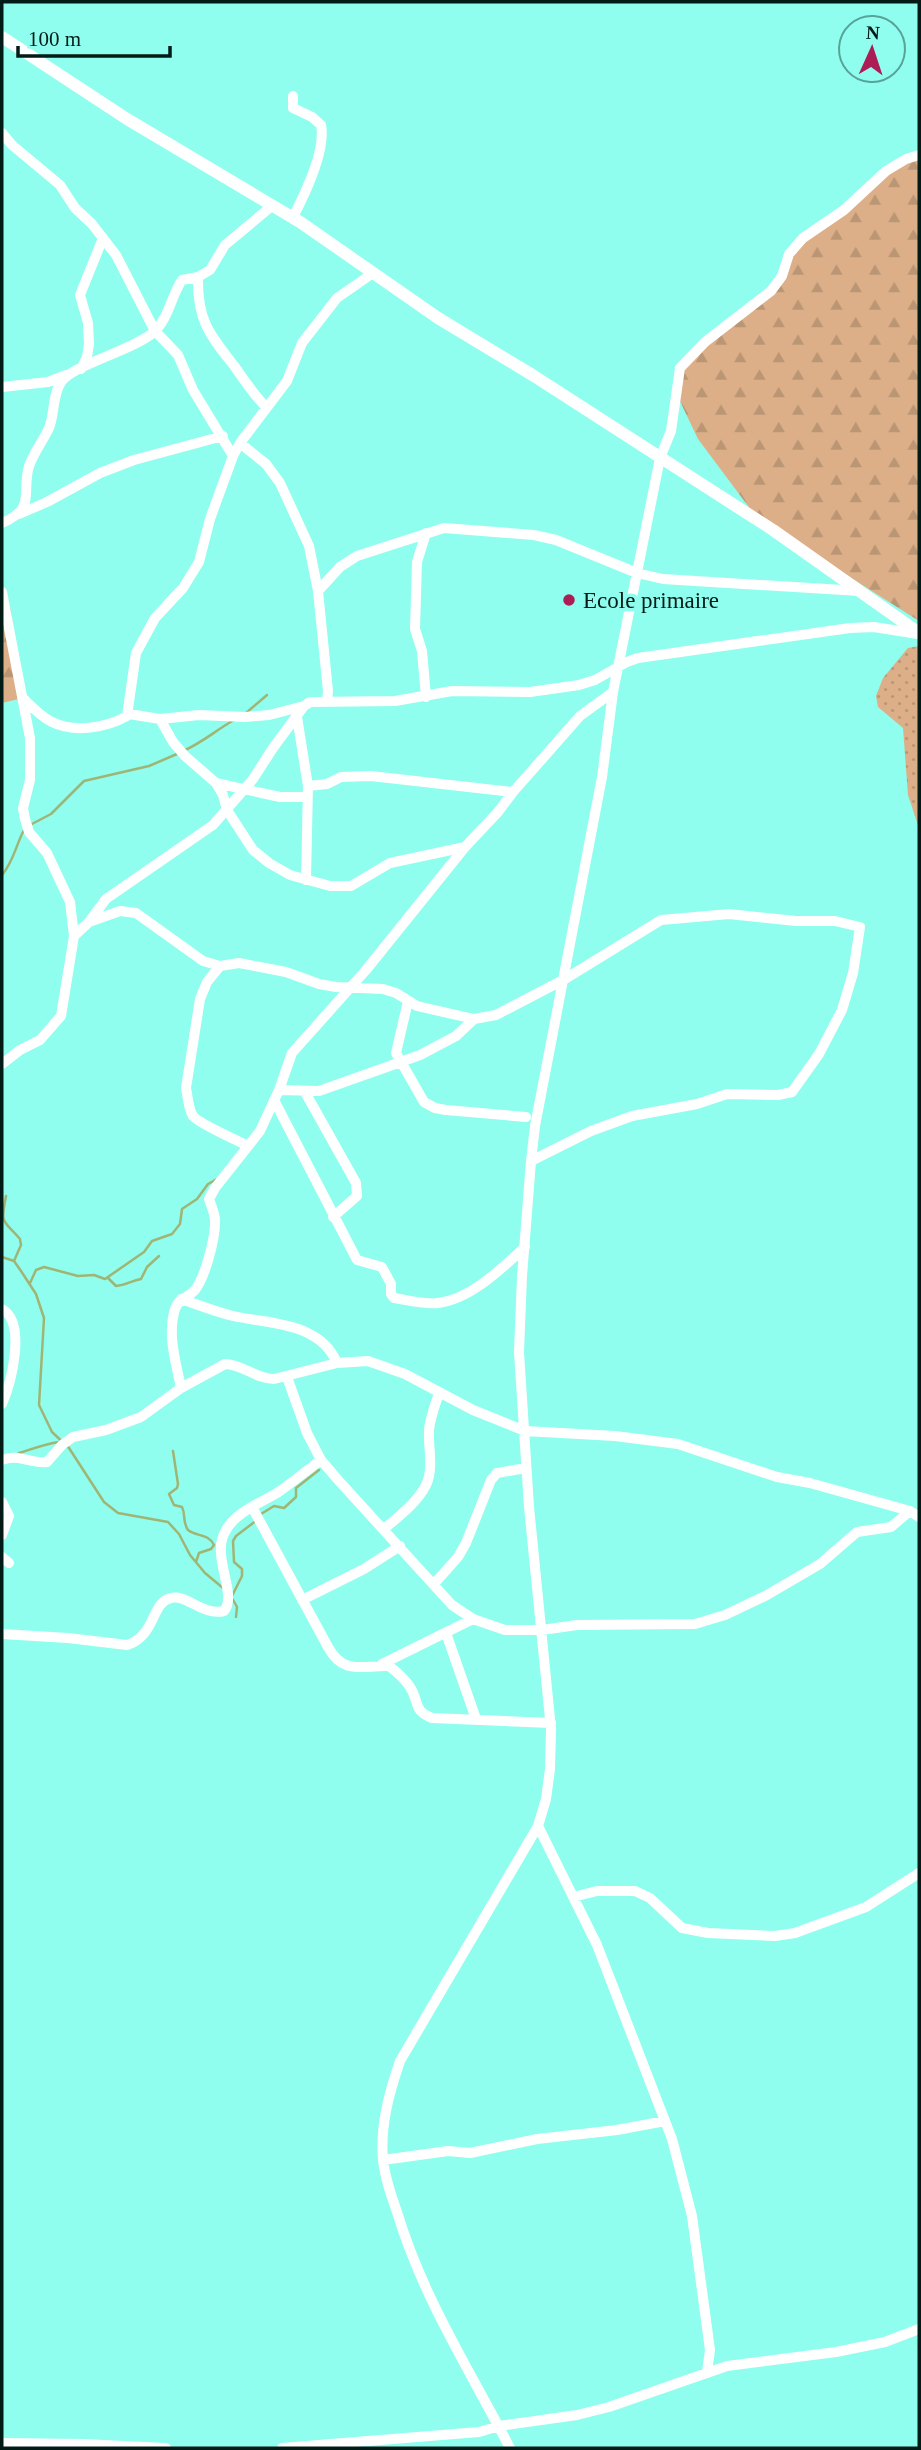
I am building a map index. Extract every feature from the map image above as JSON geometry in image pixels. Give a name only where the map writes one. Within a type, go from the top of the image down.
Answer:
[{"type":"street","points":[[2,37],[127,119],[293,217],[438,318],[555,389],[773,530],[919,633]]},
{"type":"street","points":[[293,96],[293,108],[312,117],[321,125],[324,137],[293,217]]},
{"type":"street","points":[[2,133],[12,145],[60,185],[75,208],[116,255],[155,331],[178,355],[193,390],[233,456]]},
{"type":"street","points":[[510,2448],[422,2285],[401,2226],[383,2160],[383,2132],[388,2096],[400,2061],[538,1826],[546,1799],[551,1723],[526,1468],[526,1431],[519,1352],[535,1126],[602,777],[613,692],[660,458],[671,431],[680,368],[705,342],[771,290],[782,276],[789,254],[803,237],[844,211],[886,171],[906,159],[919,156]]},
{"type":"street","points":[[2,387],[48,382],[126,348],[155,331],[165,317],[182,280],[198,277],[210,270],[225,245],[273,205]]},
{"type":"street","points":[[80,369],[87,358],[89,344],[88,323],[80,295],[103,238]]},
{"type":"street","points":[[22,697],[41,715],[66,727],[91,727],[124,719],[129,714],[129,691],[133,683],[136,653],[155,618],[183,588],[199,562],[210,519],[240,443],[287,381],[302,343],[337,298],[373,273]]},
{"type":"street","points":[[198,277],[199,300],[205,326],[215,344],[266,407]]},
{"type":"street","points":[[19,514],[27,497],[28,468],[50,426],[55,396],[67,375]]},
{"type":"street","points":[[2,523],[112,468],[163,451],[223,436]]},
{"type":"street","points":[[240,443],[266,464],[280,483],[309,546],[318,591],[327,701]]},
{"type":"street","points":[[318,591],[340,568],[357,556],[444,528],[534,535],[556,540],[638,573],[676,580],[859,591]]},
{"type":"street","points":[[426,533],[416,562],[415,629],[422,651],[426,697]]},
{"type":"street","points":[[2,592],[30,738],[30,780],[23,808],[25,819],[29,832],[47,853],[69,902],[74,936],[61,1016],[40,1041],[19,1050],[2,1064]]},
{"type":"street","points":[[129,714],[160,719],[200,715],[245,718],[269,715],[310,702],[394,701],[452,691],[530,692],[579,685],[638,658],[850,628],[874,627],[919,633]]},
{"type":"street","points":[[181,1388],[171,1339],[174,1310],[181,1299],[197,1287],[209,1253],[215,1230],[215,1216],[209,1199],[260,1131],[292,1053],[350,988],[465,847],[580,716],[613,692]]},
{"type":"street","points":[[74,936],[89,922],[106,899],[213,825],[245,789],[304,706]]},
{"type":"street","points":[[297,718],[307,791],[306,880]]},
{"type":"street","points":[[160,719],[173,742],[185,756],[216,783],[227,810],[253,850],[290,875],[330,886],[351,886],[390,863],[465,847]]},
{"type":"street","points":[[216,783],[281,797],[307,791],[341,777],[371,776],[513,792]]},
{"type":"street","points":[[89,922],[120,911],[135,913],[203,961],[220,966],[239,963],[252,965],[286,972],[319,984],[383,989],[397,993],[417,1006],[474,1019],[496,1015],[565,979],[662,920],[729,914],[796,921],[835,921],[860,927],[853,973],[842,1010],[819,1054],[792,1092],[778,1095],[727,1094],[697,1104],[632,1116],[591,1131],[531,1161]]},
{"type":"street","points":[[220,966],[207,982],[200,999],[186,1088],[188,1102],[199,1122],[248,1146]]},
{"type":"street","points":[[408,1001],[397,1053],[424,1102],[435,1108],[526,1116]]},
{"type":"street","points":[[277,1095],[320,1091],[402,1062],[456,1036],[474,1019]]},
{"type":"street","points":[[305,1092],[356,1183],[357,1196],[333,1217]]},
{"type":"street","points":[[277,1095],[333,1217],[357,1261],[382,1266],[391,1284],[394,1298],[438,1303],[470,1292],[492,1277],[525,1247]]},
{"type":"street","points":[[181,1299],[234,1316],[286,1325],[304,1332],[327,1346],[337,1363]]},
{"type":"street","points":[[2,1309],[12,1320],[15,1354],[2,1404]]},
{"type":"street","points":[[2,1460],[16,1456],[35,1462],[47,1462],[73,1437],[106,1430],[141,1417],[181,1388],[225,1364],[265,1379],[287,1377],[337,1363],[368,1361],[405,1374],[473,1410],[526,1431],[615,1436],[678,1444],[777,1477],[810,1483],[915,1514]]},
{"type":"street","points":[[287,1377],[307,1433],[321,1460],[452,1605],[473,1619],[505,1630],[542,1630],[577,1625],[695,1624],[725,1615],[820,1564],[857,1532],[891,1527],[915,1514]]},
{"type":"street","points":[[384,1529],[407,1510],[427,1482],[429,1427],[439,1393]]},
{"type":"street","points":[[2,1634],[127,1645],[136,1642],[150,1628],[155,1613],[169,1598],[181,1598],[206,1610],[224,1611],[228,1604],[227,1585],[220,1556],[225,1530],[252,1507],[321,1460]]},
{"type":"street","points":[[434,1584],[462,1550],[491,1480],[497,1473],[526,1468]]},
{"type":"street","points":[[2,1502],[9,1516],[2,1535]]},
{"type":"street","points":[[252,1507],[338,1661],[363,1668],[389,1665],[411,1689],[416,1707],[422,1714],[446,1720],[551,1723]]},
{"type":"street","points":[[302,1600],[365,1569],[400,1546]]},
{"type":"street","points":[[379,1666],[473,1619]]},
{"type":"street","points":[[446,1633],[476,1719]]},
{"type":"street","points":[[538,1826],[606,1968],[672,2139],[692,2216],[710,2350],[708,2372]]},
{"type":"street","points":[[573,1897],[597,1891],[635,1891],[650,1898],[682,1927],[708,1933],[775,1936],[795,1933],[866,1907],[919,1873]]},
{"type":"street","points":[[383,2160],[448,2151],[470,2153],[537,2139],[617,2130],[665,2121]]},
{"type":"street","points":[[282,2448],[479,2432],[499,2426],[577,2415],[708,2372],[759,2361],[805,2357],[873,2345],[919,2329]]},
{"type":"street","points":[[2,2443],[166,2448]]},
{"type":"green space","points":[[919,157],[919,621],[757,518],[698,439],[678,397],[683,369],[708,342],[774,291],[792,255],[806,238],[886,171]]},
{"type":"green space","points":[[2,582],[11,611],[23,698],[2,703]]},
{"type":"green space","points":[[919,646],[919,828],[908,795],[903,728],[878,707],[876,696],[883,678],[908,648]]},
{"type":"waterway","points":[[246,713],[267,695]]},
{"type":"waterway","points":[[183,751],[234,720]]},
{"type":"waterway","points":[[30,825],[51,814],[84,781],[149,766],[177,754]]},
{"type":"waterway","points":[[2,875],[25,828]]},
{"type":"waterway","points":[[30,1283],[36,1270],[44,1267],[78,1276],[94,1275],[105,1279],[144,1252],[152,1241],[172,1234],[180,1224],[182,1209],[197,1199],[208,1184],[217,1179]]},
{"type":"waterway","points":[[6,1196],[3,1218],[20,1239],[21,1245],[14,1261]]},
{"type":"waterway","points":[[108,1278],[116,1286],[141,1279],[147,1267],[159,1256]]},
{"type":"waterway","points":[[2,1257],[14,1261],[21,1271],[36,1294],[44,1318],[39,1405],[52,1432],[69,1448],[104,1502],[118,1513],[168,1522],[179,1534],[190,1555],[205,1573],[223,1588]]},
{"type":"waterway","points":[[19,1453],[59,1442]]},
{"type":"waterway","points":[[173,1451],[178,1484],[169,1494],[174,1505],[182,1507],[188,1530],[206,1537],[214,1545],[211,1549],[199,1553],[196,1562]]},
{"type":"waterway","points":[[261,1514],[274,1506],[284,1508],[296,1497],[296,1488],[319,1470]]},
{"type":"waterway","points":[[232,1596],[242,1576],[242,1569],[234,1562],[233,1541],[257,1520]]},
{"type":"waterway","points":[[232,1598],[237,1607],[236,1617]]},
{"type":"place","name":"Ecole primaire","points":[[569,600]]}]
